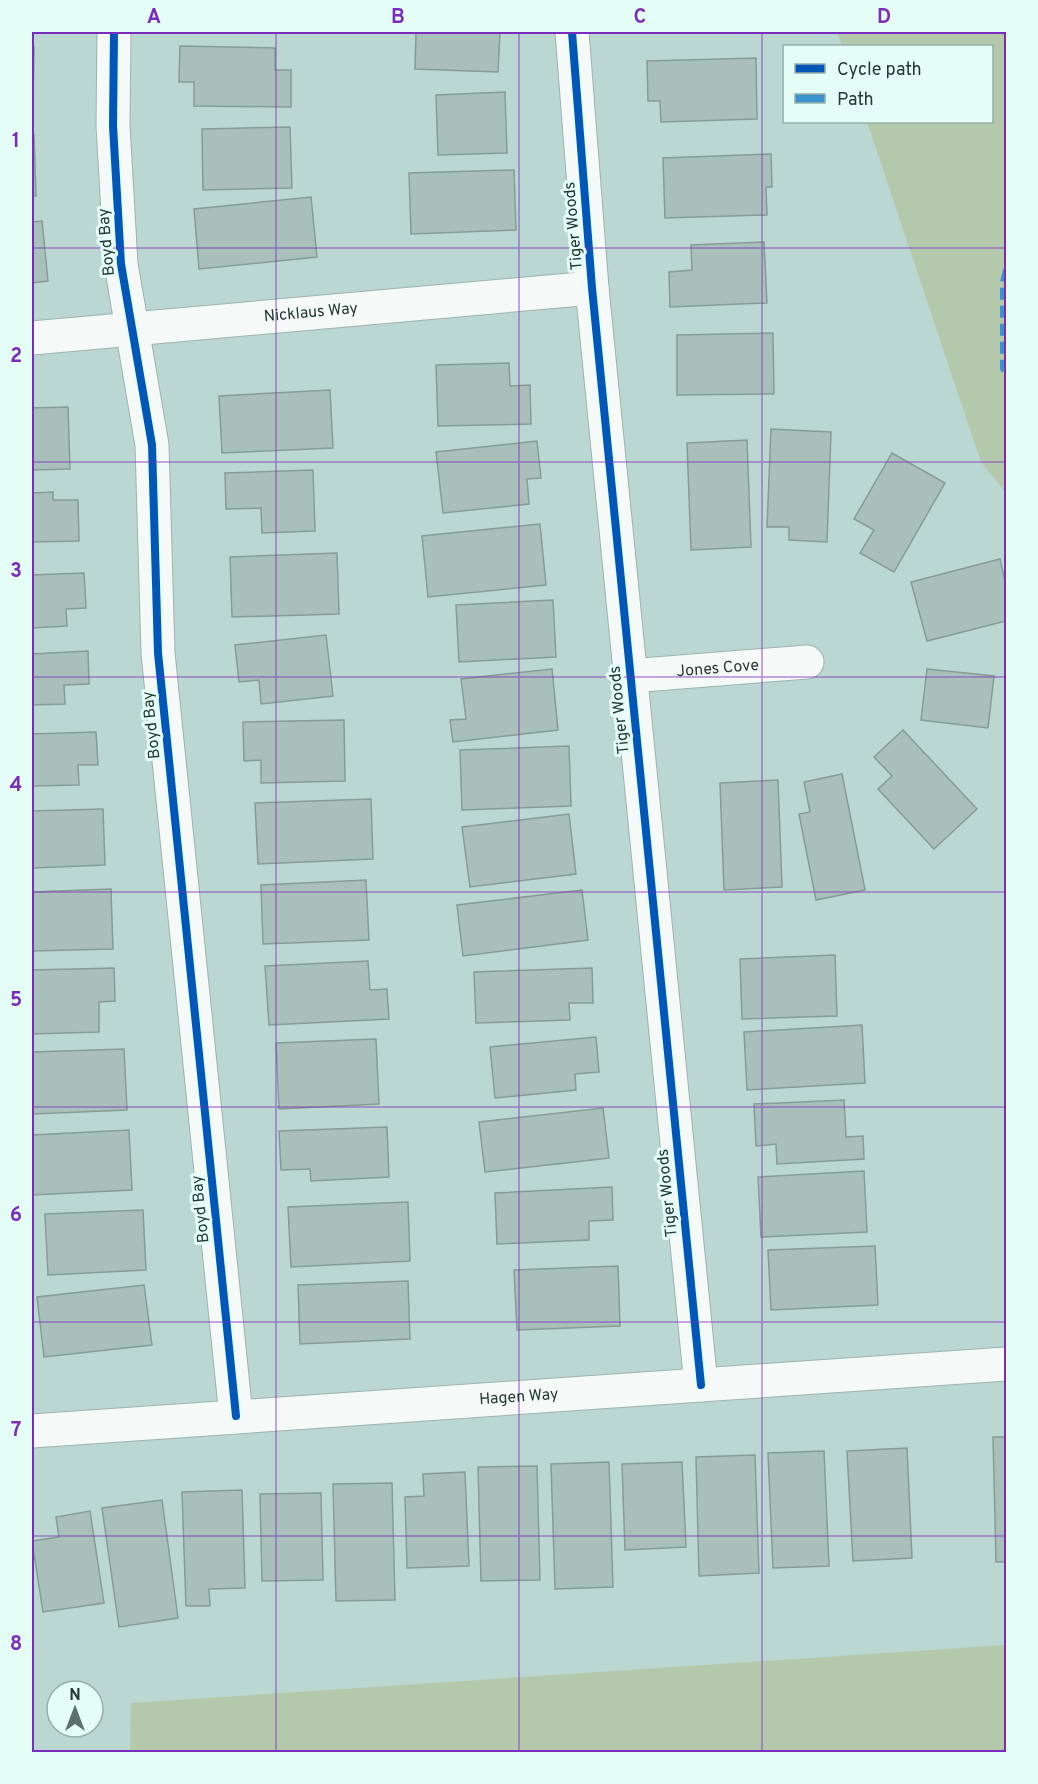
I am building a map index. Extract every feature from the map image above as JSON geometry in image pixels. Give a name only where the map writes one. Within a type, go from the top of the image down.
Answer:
[{"type":"street","name":"Boyd Bay","points":[[114,32],[113,126],[121,264],[152,445],[158,653],[236,1416]]},
{"type":"street","name":"Tiger Woods","points":[[572,32],[592,288],[701,1385]]},
{"type":"street","name":"Nicklaus Way","points":[[32,339],[592,288]]},
{"type":"street","name":"Jones Cove","points":[[630,676],[807,662]]},
{"type":"street","name":"Hagen Way","points":[[32,1431],[1006,1364]]},
{"type":"green space","points":[[837,32],[1006,32],[1006,493],[981,462],[867,123],[993,123],[993,45],[842,45]]},
{"type":"green space","points":[[1006,1645],[1006,1752],[130,1752],[131,1703]]},
{"type":"building","points":[[416,32],[500,32],[498,72],[415,69]]},
{"type":"building","points":[[180,46],[275,48],[275,70],[291,70],[291,107],[194,106],[194,82],[179,82]]},
{"type":"building","points":[[32,47],[34,47],[33,108],[32,108]]},
{"type":"building","points":[[756,58],[757,119],[661,122],[660,101],[648,101],[647,61]]},
{"type":"building","points":[[505,92],[507,153],[438,155],[436,95]]},
{"type":"building","points":[[290,127],[292,188],[203,190],[202,129]]},
{"type":"building","points":[[32,135],[34,135],[36,196],[32,196]]},
{"type":"building","points":[[771,154],[772,187],[766,187],[767,215],[665,218],[663,158]]},
{"type":"building","points":[[514,170],[516,230],[411,234],[409,173]]},
{"type":"building","points":[[311,197],[317,257],[199,269],[194,209]]},
{"type":"building","points":[[42,221],[48,281],[32,283],[32,222]]},
{"type":"building","points":[[764,242],[767,303],[670,307],[669,272],[692,270],[691,245]]},
{"type":"building","points":[[773,333],[774,394],[677,395],[677,335]]},
{"type":"building","points":[[509,363],[510,386],[530,385],[531,424],[438,426],[436,365]]},
{"type":"building","points":[[330,390],[333,448],[222,453],[219,396]]},
{"type":"building","points":[[68,407],[70,469],[32,470],[32,408]]},
{"type":"building","points":[[771,429],[831,432],[827,542],[789,540],[789,527],[767,527]]},
{"type":"building","points":[[747,440],[751,547],[691,550],[687,443]]},
{"type":"building","points":[[537,441],[541,478],[527,479],[529,504],[443,513],[436,452]]},
{"type":"building","points":[[892,453],[945,483],[894,572],[860,553],[874,530],[854,519]]},
{"type":"building","points":[[313,470],[315,531],[262,533],[261,508],[226,509],[225,473]]},
{"type":"building","points":[[53,492],[53,500],[78,500],[79,541],[32,542],[32,493]]},
{"type":"building","points":[[540,524],[546,585],[428,597],[422,536]]},
{"type":"building","points":[[337,553],[339,614],[232,617],[230,557]]},
{"type":"building","points":[[1000,559],[1006,586],[1006,621],[927,641],[911,582]]},
{"type":"building","points":[[84,573],[86,608],[66,609],[67,626],[32,628],[32,575]]},
{"type":"building","points":[[553,600],[556,657],[459,662],[456,605]]},
{"type":"building","points":[[326,635],[333,696],[261,704],[259,680],[239,682],[235,645]]},
{"type":"building","points":[[88,651],[89,684],[64,685],[65,704],[32,705],[32,654]]},
{"type":"building","points":[[552,669],[558,730],[453,742],[450,720],[466,719],[461,679]]},
{"type":"building","points":[[927,669],[994,676],[988,728],[921,720]]},
{"type":"building","points":[[344,720],[345,781],[261,783],[261,760],[244,761],[243,722]]},
{"type":"building","points":[[903,730],[977,809],[934,849],[878,789],[892,776],[874,757]]},
{"type":"building","points":[[96,732],[98,765],[78,765],[79,785],[32,786],[32,734]]},
{"type":"building","points":[[569,746],[571,806],[462,810],[460,750]]},
{"type":"building","points":[[842,774],[865,890],[816,900],[799,814],[810,812],[804,782]]},
{"type":"building","points":[[778,780],[782,887],[724,890],[720,783]]},
{"type":"building","points":[[371,799],[373,859],[258,864],[255,803]]},
{"type":"building","points":[[103,809],[105,865],[32,868],[32,811]]},
{"type":"building","points":[[569,814],[576,874],[470,887],[462,827]]},
{"type":"building","points":[[366,880],[369,940],[263,944],[261,885]]},
{"type":"building","points":[[111,889],[113,949],[32,951],[32,892]]},
{"type":"building","points":[[582,890],[588,940],[463,956],[457,905]]},
{"type":"building","points":[[835,955],[837,1016],[742,1019],[740,959]]},
{"type":"building","points":[[368,961],[370,990],[387,989],[389,1019],[269,1025],[265,966]]},
{"type":"building","points":[[114,968],[115,1001],[99,1002],[99,1032],[32,1034],[32,970]]},
{"type":"building","points":[[592,968],[593,1003],[569,1003],[570,1020],[476,1023],[474,972]]},
{"type":"building","points":[[862,1025],[865,1083],[747,1090],[744,1032]]},
{"type":"building","points":[[596,1037],[599,1072],[575,1074],[576,1090],[495,1098],[490,1047]]},
{"type":"building","points":[[376,1039],[379,1104],[279,1109],[276,1043]]},
{"type":"building","points":[[124,1049],[127,1110],[33,1114],[32,1052]]},
{"type":"building","points":[[844,1100],[846,1137],[863,1136],[864,1159],[777,1164],[776,1144],[756,1146],[754,1104]]},
{"type":"building","points":[[603,1108],[609,1158],[485,1172],[479,1122]]},
{"type":"building","points":[[387,1127],[389,1177],[311,1181],[310,1169],[281,1170],[279,1131]]},
{"type":"building","points":[[129,1130],[132,1190],[32,1195],[32,1135]]},
{"type":"building","points":[[864,1171],[867,1232],[761,1237],[758,1177]]},
{"type":"building","points":[[612,1187],[613,1220],[589,1221],[589,1240],[497,1244],[495,1193]]},
{"type":"building","points":[[408,1202],[410,1261],[291,1267],[288,1207]]},
{"type":"building","points":[[143,1210],[146,1270],[48,1275],[45,1214]]},
{"type":"building","points":[[875,1246],[878,1305],[771,1310],[768,1250]]},
{"type":"building","points":[[618,1266],[620,1326],[517,1330],[514,1270]]},
{"type":"building","points":[[408,1281],[410,1339],[300,1344],[298,1285]]},
{"type":"building","points":[[144,1285],[152,1345],[44,1357],[37,1297]]},
{"type":"building","points":[[993,1437],[1006,1437],[1006,1562],[996,1562]]},
{"type":"building","points":[[907,1448],[912,1558],[853,1561],[847,1451]]},
{"type":"building","points":[[824,1451],[829,1566],[773,1568],[768,1453]]},
{"type":"building","points":[[755,1455],[759,1573],[699,1576],[696,1457]]},
{"type":"building","points":[[609,1462],[613,1587],[555,1589],[551,1464]]},
{"type":"building","points":[[682,1462],[686,1547],[625,1550],[622,1464]]},
{"type":"building","points":[[537,1466],[540,1580],[481,1581],[478,1467]]},
{"type":"building","points":[[465,1472],[469,1566],[407,1568],[405,1497],[424,1496],[423,1474]]},
{"type":"building","points":[[392,1483],[395,1600],[336,1601],[333,1484]]},
{"type":"building","points":[[242,1490],[245,1588],[209,1589],[210,1606],[186,1606],[182,1492]]},
{"type":"building","points":[[321,1493],[323,1580],[262,1581],[260,1494]]},
{"type":"building","points":[[162,1500],[178,1618],[119,1627],[102,1508]]},
{"type":"building","points":[[90,1511],[104,1603],[43,1612],[32,1541],[59,1537],[56,1517]]},
{"type":"marked path","points":[[1006,270],[1003,282],[1003,368],[1006,377]]},
{"type":"cycle path","points":[[114,32],[113,126],[121,264],[152,445],[158,653],[236,1416]]},
{"type":"cycle path","points":[[572,32],[592,288],[701,1385]]}]
